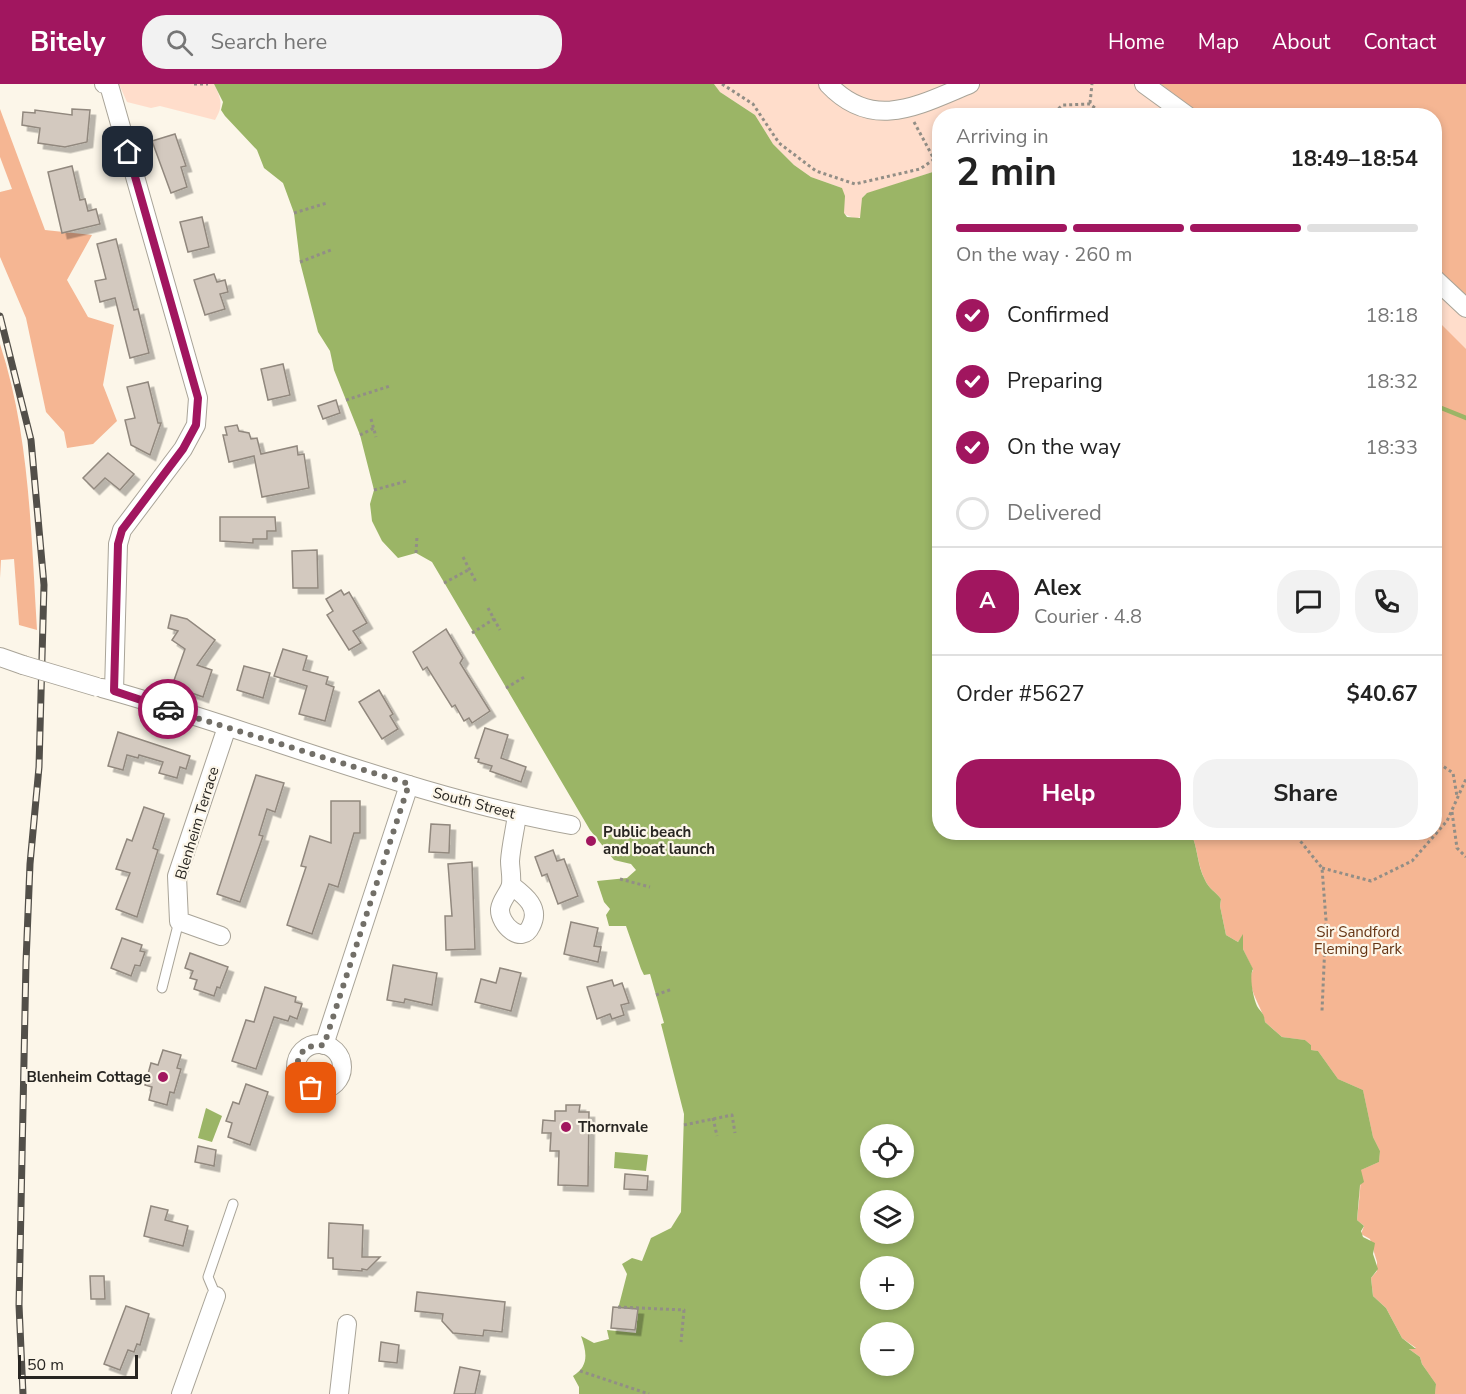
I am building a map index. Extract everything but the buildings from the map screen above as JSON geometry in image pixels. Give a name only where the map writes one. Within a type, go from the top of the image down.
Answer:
[{"type":"street","points":[[105,689],[118,544],[122,530],[183,449],[196,425],[198,398],[107,84]]},
{"type":"street","points":[[828,84],[837,94],[857,107],[876,111],[907,110],[970,84]]},
{"type":"street","points":[[1144,84],[1177,108]]},
{"type":"street","points":[[1442,286],[1466,308]]},
{"type":"street","name":"South Street","points":[[0,657],[409,784],[518,815],[572,825]]},
{"type":"street","name":"Blenheim Terrace","points":[[178,921],[177,876],[226,727]]},
{"type":"street","points":[[324,1045],[409,784]]},
{"type":"street","points":[[511,885],[510,859],[518,815]]},
{"type":"street","points":[[178,921],[221,936]]},
{"type":"street","points":[[181,1394],[216,1296]]},
{"type":"street","points":[[339,1394],[347,1324]]},
{"type":"lane","name":"Blenheim Terrace","points":[[162,988],[178,921]]},
{"type":"lane","points":[[216,1296],[208,1277],[233,1204]]},
{"type":"path","points":[[194,84],[208,84]]},
{"type":"path","points":[[722,84],[753,104],[779,143],[816,171],[855,184],[920,169],[932,160]]},
{"type":"path","points":[[1090,104],[1092,84]]},
{"type":"path","points":[[1059,108],[1063,105],[1090,104],[1095,108]]},
{"type":"path","points":[[907,110],[932,155]]},
{"type":"path","points":[[294,213],[327,203]]},
{"type":"path","points":[[300,261],[331,250]]},
{"type":"path","points":[[346,400],[390,386]]},
{"type":"path","points":[[371,419],[376,437]]},
{"type":"path","points":[[360,435],[374,428]]},
{"type":"path","points":[[374,490],[407,480]]},
{"type":"path","points":[[416,553],[417,536]]},
{"type":"path","points":[[463,557],[476,582]]},
{"type":"path","points":[[444,584],[470,569]]},
{"type":"path","points":[[488,608],[500,630]]},
{"type":"path","points":[[472,633],[494,619]]},
{"type":"path","points":[[506,688],[526,676]]},
{"type":"path","points":[[1442,766],[1453,774],[1458,798]]},
{"type":"path","points":[[1442,827],[1447,821],[1466,779]]},
{"type":"path","points":[[1451,812],[1457,848],[1466,857]]},
{"type":"path","points":[[1299,840],[1322,868],[1326,920],[1322,1011]]},
{"type":"path","points":[[1322,868],[1371,881],[1412,861],[1430,840]]},
{"type":"path","points":[[620,879],[650,886]]},
{"type":"path","points":[[656,995],[672,989]]},
{"type":"path","points":[[684,1125],[732,1115],[735,1133]]},
{"type":"path","points":[[713,1118],[717,1136]]},
{"type":"path","points":[[618,1307],[684,1310],[681,1342]]},
{"type":"path","points":[[580,1371],[649,1394]]},
{"type":"green space","points":[[119,84],[214,84],[220,98],[220,110],[215,120],[160,106],[151,108],[127,102]]},
{"type":"green space","name":"Sir Sandford Fleming Park","points":[[714,84],[1466,84],[1466,1394],[1435,1394],[1360,1198],[1194,840],[1442,840],[1442,108],[932,108],[932,172],[866,194],[862,198],[861,216],[856,219],[844,214],[842,188],[811,177],[794,165],[773,144],[755,115],[720,92]]},
{"type":"green space","points":[[1161,84],[1466,84],[1466,305],[1442,282],[1442,108],[1193,108]]},
{"type":"green space","points":[[0,109],[45,230],[92,235],[67,280],[88,317],[114,325],[103,385],[117,421],[93,444],[67,448],[64,432],[46,412],[26,318],[0,257],[0,192],[12,189],[0,157]]},
{"type":"green space","name":"Sir Sandford Fleming Park","points":[[1442,325],[1466,349],[1466,1394],[1435,1394],[1436,1384],[1422,1364],[1420,1357],[1409,1349],[1416,1348],[1402,1338],[1386,1308],[1373,1296],[1371,1278],[1377,1271],[1377,1262],[1370,1239],[1361,1234],[1364,1226],[1357,1220],[1361,1170],[1379,1162],[1380,1151],[1373,1137],[1363,1090],[1338,1079],[1318,1051],[1311,1050],[1311,1045],[1305,1040],[1282,1037],[1265,1022],[1252,990],[1253,970],[1243,949],[1243,935],[1238,942],[1226,935],[1220,906],[1221,899],[1205,880],[1194,840],[1442,840]]},
{"type":"green space","points":[[0,344],[18,414],[28,486],[37,630],[19,625],[14,559],[1,560],[0,578]]},
{"type":"shaded area","points":[[214,84],[714,84],[720,92],[755,115],[773,144],[794,165],[811,177],[842,188],[845,196],[844,213],[847,217],[860,218],[862,198],[867,193],[932,172],[932,840],[1193,840],[1202,874],[1208,885],[1221,899],[1220,906],[1226,935],[1238,942],[1243,934],[1243,949],[1253,969],[1251,981],[1254,997],[1265,1022],[1282,1037],[1305,1040],[1311,1045],[1311,1050],[1318,1051],[1338,1079],[1363,1090],[1373,1137],[1380,1151],[1379,1162],[1361,1170],[1364,1182],[1360,1185],[1357,1220],[1364,1226],[1361,1231],[1363,1237],[1375,1243],[1373,1254],[1378,1269],[1371,1278],[1373,1296],[1386,1308],[1402,1338],[1416,1349],[1409,1349],[1420,1357],[1422,1364],[1436,1384],[1435,1394],[579,1394],[579,1387],[573,1376],[582,1368],[585,1359],[585,1348],[581,1336],[594,1343],[609,1339],[607,1330],[636,1333],[638,1311],[618,1309],[627,1274],[622,1264],[632,1258],[642,1261],[651,1238],[671,1228],[681,1212],[684,1114],[661,1024],[664,1023],[650,974],[644,975],[641,969],[626,926],[609,926],[606,915],[610,909],[604,902],[597,881],[627,878],[636,870],[631,864],[614,860],[590,830],[432,562],[416,553],[398,558],[382,541],[372,521],[370,504],[374,490],[360,435],[334,370],[330,351],[318,332],[300,262],[294,213],[283,183],[264,168],[257,150],[221,110],[223,102]]},
{"type":"shaded area","points":[[206,1108],[222,1116],[212,1142],[198,1138]]},
{"type":"shaded area","points":[[615,1152],[648,1155],[646,1171],[614,1168]]},
{"type":"waterway","points":[[1442,408],[1466,418]]},
{"type":"railway","points":[[0,316],[31,440],[44,585],[39,767],[30,864],[26,962],[19,1305],[23,1394]]},
{"type":"way so far","points":[[168,709],[409,784],[324,1045],[314,1044],[306,1047],[298,1058],[296,1066],[298,1075],[311,1088]]},
{"type":"place","name":"Public beach and boat launch","points":[[591,841]]},
{"type":"place","name":"Blenheim Cottage","points":[[163,1077]]},
{"type":"place","name":"Thornvale","points":[[566,1127]]},
{"type":"route","points":[[128,152],[198,398],[196,425],[183,449],[127,520],[122,530],[118,544],[114,691],[168,709]]}]
